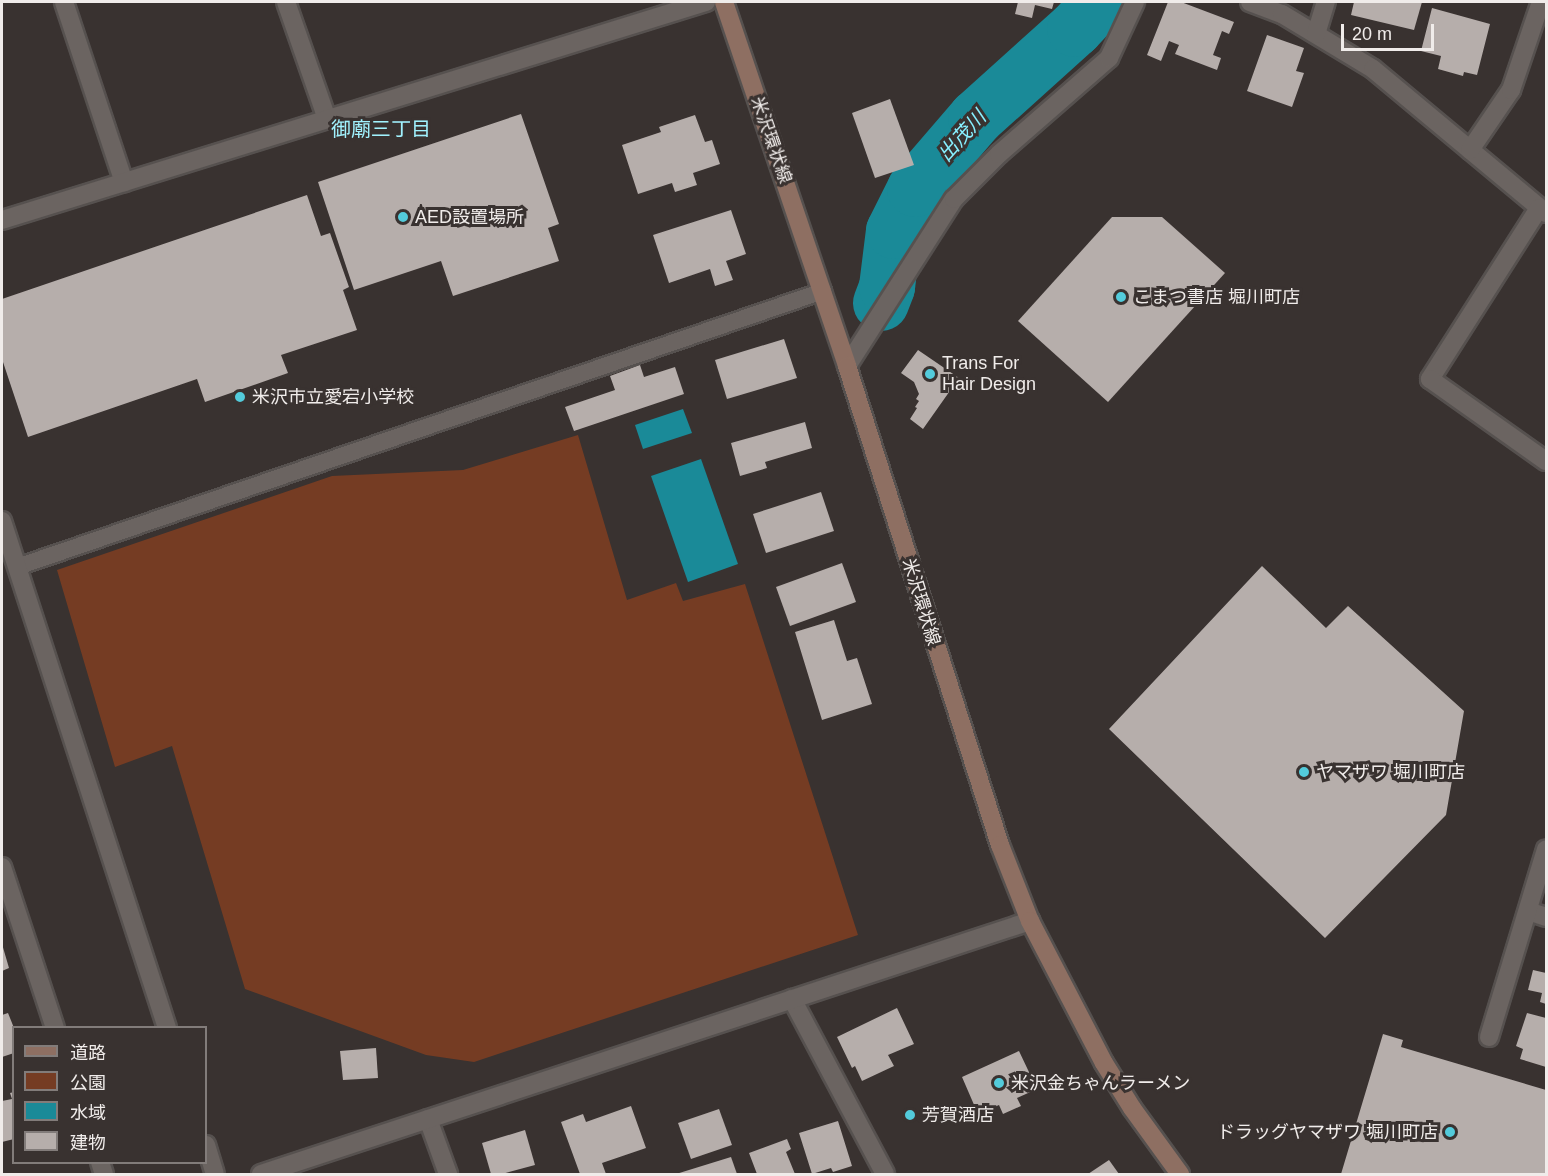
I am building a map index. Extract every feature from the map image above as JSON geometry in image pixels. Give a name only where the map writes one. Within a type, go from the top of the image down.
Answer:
[{"type":"main road","name":"米沢環状線","points":[[724,2],[823,291],[968,751],[1000,845],[1030,921],[1104,1063],[1131,1108],[1179,1174]]},
{"type":"street","points":[[64,2],[124,182]]},
{"type":"street","points":[[286,2],[327,119]]},
{"type":"street","points":[[2,220],[706,2]]},
{"type":"street","points":[[847,366],[954,199],[999,154],[1109,58],[1135,2]]},
{"type":"street","points":[[1250,2],[1282,14],[1373,69],[1543,211],[1430,379],[1546,461]]},
{"type":"street","points":[[1316,34],[1326,2]]},
{"type":"street","points":[[1470,150],[1511,90],[1541,2]]},
{"type":"street","points":[[2,521],[166,1026]]},
{"type":"street","points":[[1489,1037],[1546,849]]},
{"type":"street","points":[[2,867],[54,1026]]},
{"type":"street","points":[[1528,911],[1546,916]]},
{"type":"street","points":[[261,1174],[1030,921]]},
{"type":"street","points":[[792,999],[885,1174]]},
{"type":"street","points":[[428,1119],[448,1174]]},
{"type":"street","points":[[207,1148],[215,1174]]},
{"type":"lane","points":[[17,567],[823,291]]},
{"type":"green space","points":[[578,435],[627,600],[676,583],[683,601],[745,584],[858,935],[474,1062],[426,1055],[245,989],[172,746],[115,767],[57,570],[332,476],[463,470]]},
{"type":"water","points":[[683,409],[692,433],[643,449],[635,425]]},
{"type":"water","points":[[701,459],[738,564],[688,582],[651,476]]},
{"type":"building","points":[[1018,2],[1054,2],[1052,9],[1035,5],[1032,18],[1015,14]]},
{"type":"building","points":[[1168,2],[1181,2],[1234,22],[1229,34],[1222,31],[1213,55],[1221,58],[1217,70],[1175,54],[1179,45],[1169,41],[1161,61],[1147,55]]},
{"type":"building","points":[[1354,2],[1422,2],[1414,30],[1351,15]]},
{"type":"building","points":[[1432,8],[1490,24],[1477,75],[1464,72],[1463,76],[1438,69],[1441,56],[1421,51]]},
{"type":"building","points":[[1267,35],[1304,48],[1296,71],[1304,73],[1292,107],[1247,91]]},
{"type":"building","points":[[890,99],[914,165],[875,178],[852,113]]},
{"type":"building","points":[[521,114],[559,224],[548,228],[559,261],[453,296],[441,261],[354,290],[318,182]]},
{"type":"building","points":[[695,115],[705,142],[712,140],[720,164],[693,173],[697,185],[675,192],[672,183],[638,194],[622,145],[661,132],[659,127]]},
{"type":"building","points":[[307,195],[321,236],[330,233],[349,287],[343,290],[357,330],[281,355],[288,373],[205,402],[197,379],[28,437],[2,359],[2,299]]},
{"type":"building","points":[[731,210],[746,254],[726,261],[733,280],[715,286],[710,269],[669,283],[653,235]]},
{"type":"building","name":"こまつ書店 堀川町店","points":[[1112,217],[1162,217],[1225,273],[1108,402],[1018,321]]},
{"type":"building","points":[[784,339],[797,378],[727,399],[715,360]]},
{"type":"building","points":[[918,350],[959,378],[923,429],[910,419],[917,408],[915,407],[919,401],[916,399],[919,394],[914,382],[901,373]]},
{"type":"building","points":[[640,365],[644,377],[675,367],[684,394],[574,431],[565,407],[615,390],[610,376]]},
{"type":"building","points":[[805,422],[812,448],[765,462],[767,468],[740,476],[731,443]]},
{"type":"building","points":[[821,492],[834,531],[766,553],[753,514]]},
{"type":"building","points":[[842,563],[856,602],[790,626],[776,587]]},
{"type":"building","name":"ヤマザワ 堀川町店","points":[[1262,566],[1326,628],[1348,606],[1464,711],[1446,815],[1325,938],[1109,729]]},
{"type":"building","points":[[834,620],[847,661],[857,658],[872,704],[822,720],[795,632]]},
{"type":"building","points":[[2,944],[9,968],[2,971]]},
{"type":"building","points":[[1533,970],[1546,973],[1546,1004],[1540,1002],[1542,993],[1528,990]]},
{"type":"building","points":[[897,1008],[914,1044],[888,1055],[894,1066],[862,1081],[855,1066],[852,1068],[837,1037]]},
{"type":"building","points":[[8,1013],[13,1026],[12,1054],[2,1057],[2,1015]]},
{"type":"building","points":[[1527,1013],[1546,1018],[1546,1067],[1520,1059],[1523,1049],[1516,1046]]},
{"type":"building","name":"ドラッグヤマザワ 堀川町店","points":[[1383,1034],[1403,1040],[1401,1047],[1546,1090],[1546,1174],[1341,1174]]},
{"type":"building","points":[[376,1048],[378,1078],[343,1080],[340,1051]]},
{"type":"building","name":"米沢金ちゃんラーメン","points":[[1019,1051],[1037,1089],[1017,1098],[1021,1106],[1003,1114],[999,1105],[978,1114],[962,1077]]},
{"type":"building","points":[[12,1099],[12,1140],[2,1142],[2,1101]]},
{"type":"building","points":[[631,1106],[646,1148],[602,1163],[606,1174],[580,1174],[561,1122],[583,1114],[586,1122]]},
{"type":"building","points":[[719,1109],[732,1145],[691,1159],[678,1123]]},
{"type":"building","points":[[838,1121],[852,1166],[833,1172],[831,1168],[812,1174],[799,1133]]},
{"type":"building","points":[[525,1130],[535,1165],[502,1174],[491,1174],[482,1143]]},
{"type":"building","points":[[787,1139],[791,1149],[786,1152],[795,1174],[757,1174],[749,1153]]},
{"type":"building","points":[[731,1157],[737,1174],[676,1174]]},
{"type":"building","points":[[1109,1160],[1119,1174],[1088,1174]]},
{"type":"waterway","name":"出茂川","points":[[881,303],[887,287],[894,231],[915,189],[976,118],[1075,29],[1100,2]]},
{"type":"place","name":"AED設置場所","points":[[403,217]]},
{"type":"place","name":"こまつ書店 堀川町店","points":[[1121,297]]},
{"type":"place","name":"Trans For Hair Design","points":[[930,374]]},
{"type":"place","name":"米沢市立愛宕小学校","points":[[240,397]]},
{"type":"place","name":"ヤマザワ 堀川町店","points":[[1304,772]]},
{"type":"place","name":"米沢金ちゃんラーメン","points":[[999,1083]]},
{"type":"place","name":"芳賀酒店","points":[[910,1115]]},
{"type":"place","name":"ドラッグヤマザワ 堀川町店","points":[[1450,1132]]},
{"type":"district","name":"御廟三丁目","points":[[381,129]]}]
